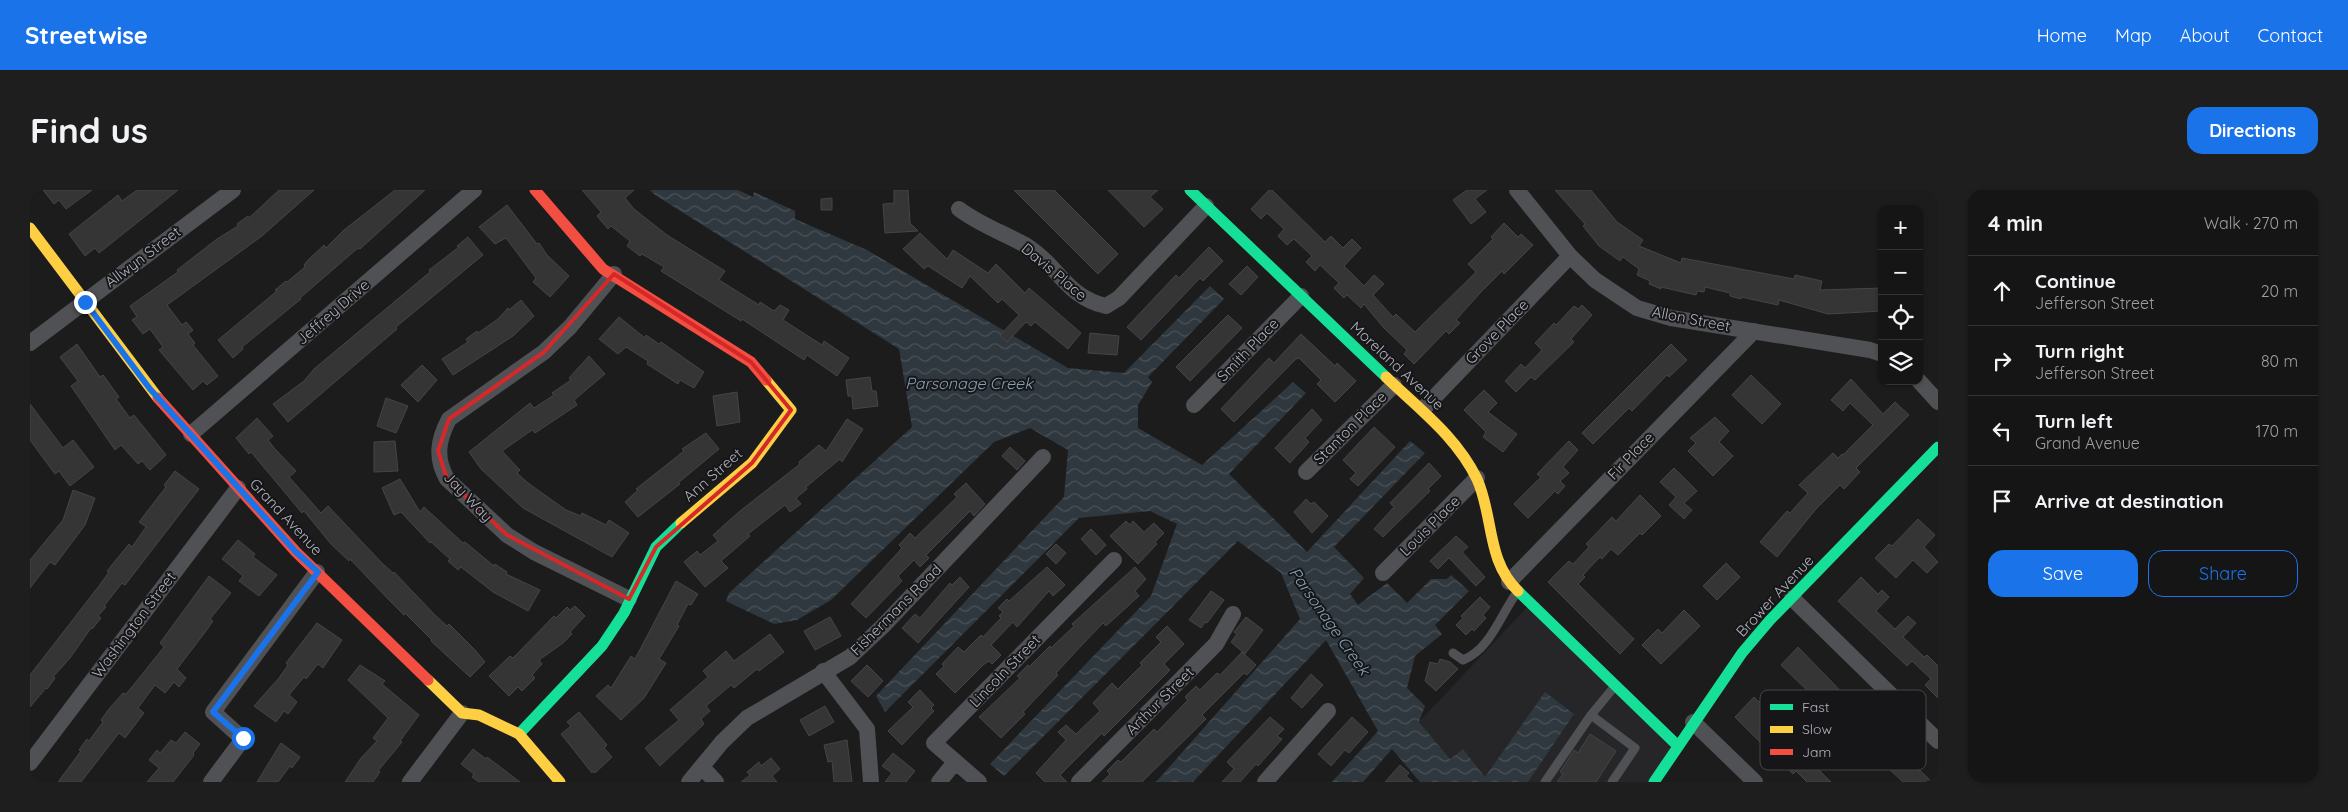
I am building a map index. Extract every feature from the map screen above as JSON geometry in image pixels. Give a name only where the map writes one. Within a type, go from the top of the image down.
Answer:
[{"type":"street","name":"Allwyn Street","points":[[30,343],[233,190]]},
{"type":"street","name":"Jeffrey Drive","points":[[191,434],[474,190]]},
{"type":"street","name":"Ann Street","points":[[519,734],[602,646],[624,613],[629,599],[656,547],[674,529],[752,464],[791,410],[751,362],[638,293],[614,274],[603,269],[535,190]]},
{"type":"street","name":"Moreland Avenue","points":[[1190,190],[1394,385],[1424,408],[1450,438],[1477,478],[1484,495],[1496,557],[1513,586],[1678,746]]},
{"type":"street","name":"Allon Street","points":[[1517,190],[1570,256],[1595,280],[1637,308],[1670,318],[1878,353]]},
{"type":"street","name":"Davis Place","points":[[959,209],[977,223],[1028,247],[1079,296],[1090,302],[1106,306],[1119,298],[1206,206]]},
{"type":"street","name":"Grand Avenue","points":[[30,228],[150,389],[238,488],[318,572],[462,713]]},
{"type":"street","name":"Grove Place","points":[[1424,408],[1570,256]]},
{"type":"street","name":"Jay Way","points":[[614,274],[570,327],[544,352],[449,420],[442,433],[438,452],[440,468],[447,479],[507,535],[534,552],[629,599]]},
{"type":"street","name":"Smith Place","points":[[1194,405],[1301,296]]},
{"type":"street","name":"Fir Place","points":[[1513,586],[1754,331]]},
{"type":"street","name":"Stanton Place","points":[[1306,472],[1394,385]]},
{"type":"street","points":[[1923,385],[1938,402]]},
{"type":"street","name":"Brower Avenue","points":[[1654,782],[1693,722],[1742,653],[1792,598],[1938,447]]},
{"type":"street","name":"Fishermans Road","points":[[690,782],[722,742],[747,718],[850,656],[883,626],[1043,457]]},
{"type":"street","name":"Louis Place","points":[[1383,573],[1477,478]]},
{"type":"street","name":"Washington Street","points":[[30,763],[238,488]]},
{"type":"street","name":"Lincoln Street","points":[[955,762],[934,743],[1114,560]]},
{"type":"street","points":[[211,782],[243,738],[213,712],[318,572]]},
{"type":"street","points":[[1792,598],[1886,690]]},
{"type":"street","name":"Arthur Street","points":[[1079,782],[1216,644],[1233,614]]},
{"type":"street","points":[[823,671],[867,729],[871,782]]},
{"type":"street","points":[[1265,782],[1328,712]]},
{"type":"street","points":[[410,782],[462,713],[479,715],[519,734],[560,782]]},
{"type":"street","points":[[1693,722],[1755,782]]},
{"type":"street","points":[[1926,729],[1938,741]]},
{"type":"street","points":[[939,782],[955,762],[979,782]]},
{"type":"street","points":[[702,767],[716,782]]},
{"type":"lane","points":[[1453,653],[1463,660],[1470,657],[1493,633],[1513,586]]},
{"type":"lane","points":[[1545,782],[1591,715],[1616,686]]},
{"type":"lane","points":[[1591,715],[1635,748],[1612,782]]},
{"type":"highlighted area","points":[[614,274],[751,362],[791,410],[752,463],[656,547],[629,599],[507,535],[447,479],[438,451],[449,419],[544,352]]},
{"type":"shaded area","points":[[1528,606],[1679,751],[1659,782],[1528,782],[1574,714],[1485,777],[1463,749],[1450,759],[1419,722]]},
{"type":"water","name":"Parsonage Creek","points":[[650,190],[738,190],[753,197],[754,192],[795,211],[795,219],[867,250],[1068,368],[1124,373],[1210,286],[1224,299],[1148,377],[1152,382],[1138,405],[1138,428],[1202,465],[1293,382],[1306,393],[1229,474],[1307,552],[1410,441],[1425,453],[1334,547],[1364,578],[1350,594],[1358,605],[1387,583],[1407,603],[1431,579],[1447,579],[1451,575],[1469,591],[1435,625],[1442,634],[1415,656],[1407,688],[1425,706],[1419,722],[1450,759],[1463,749],[1485,777],[1545,692],[1574,714],[1528,782],[1420,782],[1392,749],[1363,782],[1332,782],[1378,731],[1326,640],[1193,782],[1156,782],[1300,619],[1281,573],[1238,541],[1004,776],[990,764],[1151,596],[1177,524],[1150,511],[1079,518],[885,712],[876,696],[1064,497],[1068,450],[1030,428],[994,442],[831,600],[797,620],[774,624],[726,601],[729,593],[912,427],[899,349],[655,195]]},
{"type":"building","points":[[43,190],[92,190],[66,209],[59,200],[54,204]]},
{"type":"building","points":[[137,190],[178,190],[99,253],[95,248],[85,256],[69,234],[118,195],[122,201]]},
{"type":"building","points":[[279,190],[314,190],[262,236],[167,305],[182,325],[186,322],[193,330],[188,334],[195,343],[193,345],[218,376],[207,385],[203,381],[193,390],[159,350],[163,347],[150,329],[143,334],[132,320],[137,317],[130,306],[178,272],[177,270],[217,239],[238,226],[237,224],[248,216],[249,218]]},
{"type":"building","points":[[395,190],[425,190],[360,249],[358,248],[301,299],[242,347],[243,349],[233,358],[218,340],[277,291],[275,290],[305,267],[304,265],[308,260],[324,245],[326,248],[344,230]]},
{"type":"building","points":[[582,190],[634,190],[625,198],[634,209],[667,235],[725,271],[719,280],[759,305],[760,302],[774,311],[780,305],[789,310],[783,320],[822,345],[824,341],[849,358],[837,376],[807,355],[804,360],[742,319],[741,321],[661,271],[664,267],[642,254],[640,256],[627,246],[630,241],[611,226],[608,229],[597,216],[601,212]]},
{"type":"building","points":[[894,190],[908,190],[910,223],[918,231],[885,233],[883,204],[894,203]]},
{"type":"building","points":[[1014,190],[1054,190],[1118,254],[1098,274]]},
{"type":"building","points":[[1108,190],[1158,190],[1150,197],[1163,209],[1144,227]]},
{"type":"building","points":[[1269,190],[1272,190],[1325,242],[1331,236],[1343,248],[1352,239],[1361,248],[1344,266],[1364,286],[1374,275],[1384,284],[1373,295],[1393,317],[1396,314],[1415,332],[1476,272],[1468,264],[1493,239],[1491,237],[1504,223],[1518,237],[1521,234],[1533,245],[1504,274],[1502,271],[1480,293],[1456,320],[1460,323],[1449,334],[1446,331],[1414,364],[1404,354],[1407,350],[1383,327],[1364,304],[1361,308],[1347,295],[1344,298],[1334,288],[1339,283],[1320,265],[1315,271],[1306,262],[1312,256],[1294,239],[1287,245],[1278,236],[1284,229],[1267,213],[1261,219],[1251,209]]},
{"type":"building","points":[[1467,190],[1487,190],[1475,199],[1486,212],[1471,224],[1453,200]]},
{"type":"building","points":[[1555,190],[1591,190],[1617,222],[1643,240],[1639,246],[1681,263],[1682,258],[1794,279],[1795,275],[1822,281],[1820,290],[1878,288],[1878,311],[1828,314],[1779,300],[1778,305],[1741,297],[1741,299],[1730,296],[1730,293],[1705,287],[1704,292],[1697,291],[1696,295],[1661,287],[1661,289],[1649,284],[1650,281],[1637,275],[1639,269],[1623,257],[1620,261],[1599,246],[1583,226],[1585,224]]},
{"type":"building","points":[[832,198],[832,210],[821,210],[821,199]]},
{"type":"building","points":[[507,205],[537,244],[539,243],[547,255],[569,276],[550,297],[533,282],[536,278],[506,238],[495,244],[479,227]]},
{"type":"building","points":[[920,233],[947,259],[953,250],[988,273],[996,264],[1025,293],[1029,288],[1081,333],[1068,349],[1035,322],[1031,326],[1026,322],[1007,342],[1000,335],[1019,315],[1002,299],[998,303],[970,276],[962,288],[928,266],[924,269],[903,249]]},
{"type":"building","points":[[468,237],[483,255],[396,327],[397,329],[288,422],[273,404],[304,381],[314,369],[430,272],[429,270],[459,247],[457,246]]},
{"type":"building","points":[[1209,247],[1223,261],[1203,281],[1200,278],[1141,340],[1127,327],[1176,275],[1179,278]]},
{"type":"building","points":[[1247,266],[1258,277],[1241,295],[1229,284]]},
{"type":"building","points":[[521,300],[534,316],[513,336],[453,375],[442,359],[468,342],[466,339],[498,319],[508,308],[509,310]]},
{"type":"building","points":[[1582,305],[1592,315],[1571,339],[1574,342],[1535,380],[1531,377],[1516,392],[1505,381],[1521,364],[1525,368],[1542,350],[1535,343],[1554,323],[1556,325],[1574,306],[1578,309]]},
{"type":"building","points":[[1228,315],[1242,328],[1190,381],[1176,367]]},
{"type":"building","points":[[619,317],[645,338],[646,335],[659,344],[661,342],[704,372],[694,388],[680,380],[678,384],[647,364],[648,361],[626,347],[618,354],[599,339]]},
{"type":"building","points":[[1090,333],[1119,336],[1117,355],[1088,353]]},
{"type":"building","points":[[1301,334],[1335,366],[1337,363],[1356,381],[1335,402],[1317,384],[1321,380],[1299,358],[1296,359],[1234,422],[1221,409],[1269,358],[1274,363]]},
{"type":"building","points":[[77,344],[100,377],[103,375],[119,397],[116,399],[130,418],[134,415],[166,455],[150,470],[142,461],[138,464],[121,445],[115,450],[71,386],[78,381],[60,357]]},
{"type":"building","points":[[1671,344],[1687,360],[1669,377],[1667,375],[1632,411],[1629,408],[1593,444],[1582,433]]},
{"type":"building","points":[[589,356],[605,374],[574,400],[577,405],[535,433],[532,430],[502,451],[520,470],[517,473],[566,510],[581,516],[582,513],[606,525],[609,520],[629,533],[612,557],[523,508],[481,469],[469,452],[530,403],[534,408],[554,395],[552,393],[571,380],[569,378]]},
{"type":"building","points":[[422,365],[437,380],[418,402],[401,385]]},
{"type":"building","points":[[1751,375],[1781,404],[1762,424],[1732,395]]},
{"type":"building","points":[[870,377],[872,391],[876,391],[878,406],[853,409],[852,396],[848,396],[846,380]]},
{"type":"building","points":[[1851,379],[1883,414],[1895,402],[1909,415],[1856,468],[1860,472],[1844,489],[1840,485],[1816,509],[1777,557],[1760,542],[1787,511],[1790,513],[1808,493],[1799,485],[1833,453],[1838,458],[1843,455],[1873,425],[1850,403],[1843,411],[1831,400]]},
{"type":"building","points":[[1484,390],[1497,403],[1488,412],[1517,434],[1503,452],[1483,437],[1486,432],[1464,410]]},
{"type":"building","points":[[737,392],[740,422],[717,426],[713,396]]},
{"type":"building","points":[[386,398],[408,406],[396,433],[377,426]]},
{"type":"building","points":[[30,404],[63,448],[73,440],[94,467],[70,486],[59,471],[55,474],[30,440]]},
{"type":"building","points":[[1312,409],[1322,420],[1305,438],[1309,442],[1290,463],[1275,448]]},
{"type":"building","points":[[1715,417],[1729,431],[1719,442],[1733,456],[1713,476],[1688,451],[1696,443],[1690,438]]},
{"type":"building","points":[[257,418],[273,436],[268,440],[296,471],[289,477],[321,513],[328,506],[382,563],[394,572],[447,626],[449,624],[485,662],[470,677],[431,641],[405,613],[404,615],[350,559],[349,561],[331,544],[304,511],[302,513],[251,452],[249,454],[236,438]]},
{"type":"building","points":[[847,419],[863,429],[842,462],[840,459],[806,487],[807,489],[796,498],[801,504],[790,512],[785,505],[748,534],[750,536],[721,561],[728,568],[705,587],[684,562],[697,551],[700,555],[718,541],[713,535],[740,511],[800,464],[799,462],[819,445],[826,451]]},
{"type":"building","points":[[1374,427],[1395,447],[1358,486],[1350,479],[1356,473],[1343,460]]},
{"type":"building","points":[[706,433],[719,449],[678,483],[680,484],[638,517],[625,502],[638,490],[636,489],[684,451],[682,449]]},
{"type":"building","points":[[395,441],[398,471],[374,472],[374,442]]},
{"type":"building","points":[[1569,441],[1578,450],[1563,467],[1569,473],[1560,481],[1565,486],[1558,494],[1555,491],[1528,518],[1514,504],[1541,477],[1537,474]]},
{"type":"building","points":[[1010,447],[1025,461],[1017,470],[1002,456]]},
{"type":"building","points":[[1429,463],[1441,476],[1428,489],[1430,491],[1383,537],[1374,529],[1394,507],[1390,503]]},
{"type":"building","points":[[1674,468],[1697,491],[1684,503],[1692,510],[1684,519],[1669,505],[1676,497],[1660,482]]},
{"type":"building","points":[[175,471],[199,489],[125,585],[122,583],[104,606],[106,607],[98,616],[101,618],[53,677],[55,678],[47,689],[30,707],[30,675],[99,586],[109,572],[107,571],[129,544],[132,547],[146,527],[139,522],[166,487],[164,485]]},
{"type":"building","points":[[400,479],[420,512],[424,507],[463,543],[465,542],[494,566],[495,564],[507,572],[506,574],[540,590],[528,611],[493,592],[461,567],[458,570],[448,561],[450,559],[430,543],[401,512],[394,515],[382,488]]},
{"type":"building","points":[[966,483],[985,504],[974,516],[970,511],[926,555],[929,558],[920,567],[914,560],[898,576],[902,581],[866,618],[851,604],[902,548],[899,545],[910,533],[915,538],[957,497],[954,494]]},
{"type":"building","points":[[73,490],[95,498],[85,525],[55,565],[50,562],[30,588],[30,560],[63,520]]},
{"type":"building","points":[[1640,495],[1661,516],[1642,535],[1640,533],[1618,555],[1611,549],[1602,559],[1600,557],[1583,575],[1585,577],[1578,584],[1634,639],[1620,654],[1548,582],[1569,561],[1573,564],[1589,547],[1586,544],[1612,517],[1616,521]]},
{"type":"building","points":[[1306,499],[1311,504],[1314,502],[1328,516],[1312,533],[1294,512]]},
{"type":"building","points":[[1918,519],[1935,535],[1924,547],[1938,562],[1927,573],[1913,560],[1896,578],[1875,558],[1889,544],[1892,546]]},
{"type":"building","points":[[1126,521],[1130,525],[1133,521],[1144,532],[1154,523],[1164,533],[1155,542],[1157,544],[1138,564],[1110,536]]},
{"type":"building","points":[[1091,529],[1106,545],[1096,555],[1081,539]]},
{"type":"building","points":[[1456,536],[1468,547],[1462,552],[1485,577],[1476,586],[1449,558],[1438,569],[1430,561]]},
{"type":"building","points":[[238,540],[255,554],[253,557],[277,575],[259,596],[239,581],[243,576],[222,559]]},
{"type":"building","points":[[1056,544],[1066,553],[1056,564],[1046,554]]},
{"type":"building","points":[[1726,563],[1740,577],[1717,600],[1703,586]]},
{"type":"building","points":[[1047,567],[1065,585],[1053,596],[1049,591],[1017,627],[1013,622],[991,645],[1001,655],[992,664],[989,661],[983,665],[955,693],[936,674],[944,666],[942,664],[958,647],[964,652],[981,635],[983,637],[1001,618],[999,616],[1003,612],[998,608],[1007,599],[1009,601]]},
{"type":"building","points":[[1135,567],[1146,579],[1135,591],[1139,596],[1106,626],[1103,623],[1056,673],[1058,675],[1023,712],[1025,714],[1001,738],[979,717],[1020,678],[1017,676],[1028,665],[1029,667],[1050,646],[1051,648],[1074,626],[1072,624]]},
{"type":"building","points":[[209,576],[231,593],[210,619],[213,621],[177,669],[186,678],[179,687],[174,682],[165,693],[155,685],[138,708],[144,713],[125,738],[119,733],[81,782],[58,782],[81,751],[79,750],[87,739],[89,741],[103,722],[101,720],[109,709],[123,693],[126,694],[164,647],[160,643]]},
{"type":"building","points":[[960,577],[969,587],[918,643],[902,628],[915,614],[920,618],[950,583],[952,585]]},
{"type":"building","points":[[1861,577],[1878,594],[1882,590],[1889,597],[1876,611],[1895,629],[1908,616],[1916,623],[1903,637],[1924,657],[1927,655],[1938,666],[1938,698],[1925,685],[1931,679],[1912,661],[1907,666],[1838,601]]},
{"type":"building","points":[[676,581],[698,594],[691,605],[688,604],[677,625],[679,626],[659,659],[666,663],[644,698],[621,720],[596,696],[608,685],[611,688],[631,656],[635,659]]},
{"type":"building","points":[[1211,591],[1224,600],[1201,628],[1189,620]]},
{"type":"building","points":[[1480,597],[1490,607],[1483,615],[1486,618],[1474,631],[1472,629],[1466,635],[1456,625],[1463,618],[1461,616]]},
{"type":"building","points":[[575,606],[585,616],[570,632],[572,634],[539,660],[542,664],[532,675],[535,678],[522,691],[518,687],[509,696],[489,676],[510,656],[513,658],[554,616],[556,618],[567,607],[570,610]]},
{"type":"building","points":[[1684,610],[1700,626],[1661,664],[1642,645],[1658,629],[1662,633]]},
{"type":"building","points":[[830,617],[841,636],[815,650],[804,631]]},
{"type":"building","points":[[1246,617],[1263,630],[1245,654],[1231,642],[1237,634],[1234,632]]},
{"type":"building","points":[[317,623],[342,640],[323,668],[318,664],[289,695],[297,702],[288,714],[284,711],[276,722],[254,706],[279,678],[288,665],[286,663]]},
{"type":"building","points":[[1167,626],[1184,644],[1164,664],[1170,670],[1104,736],[1102,733],[1060,775],[1067,782],[1045,782],[1036,773],[1066,740],[1058,732],[1066,725],[1076,734],[1100,711],[1093,703],[1112,683],[1118,689],[1142,665],[1140,663],[1161,642],[1156,637]]},
{"type":"building","points":[[770,634],[784,652],[759,671],[757,669],[734,688],[731,685],[706,706],[710,711],[701,719],[704,724],[660,766],[645,748],[679,720],[670,710],[708,677],[703,671],[726,651],[734,661]]},
{"type":"building","points":[[1798,647],[1840,690],[1807,690],[1781,665]]},
{"type":"building","points":[[1242,652],[1256,665],[1247,675],[1244,673],[1202,715],[1206,719],[1142,782],[1102,782],[1110,774],[1107,771],[1118,760],[1121,762],[1154,729],[1157,732],[1188,700],[1185,697],[1196,686],[1200,690],[1217,673],[1220,675]]},
{"type":"building","points":[[1440,659],[1450,662],[1458,669],[1436,691],[1425,681],[1430,662],[1438,664]]},
{"type":"building","points":[[360,665],[385,681],[382,684],[419,715],[400,741],[402,742],[378,771],[380,772],[373,782],[345,782],[361,758],[377,741],[373,738],[388,718],[348,680]]},
{"type":"building","points":[[867,665],[883,681],[868,697],[851,681]]},
{"type":"building","points":[[1311,674],[1323,685],[1302,708],[1291,698]]},
{"type":"building","points":[[920,690],[934,705],[931,708],[934,711],[902,745],[888,731],[913,707],[908,702]]},
{"type":"building","points":[[1754,697],[1759,702],[1760,742],[1735,717]]},
{"type":"building","points":[[825,706],[834,722],[809,736],[800,720]]},
{"type":"building","points":[[579,712],[607,745],[604,748],[612,757],[595,773],[594,771],[592,773],[561,734],[571,726],[567,722]]},
{"type":"building","points":[[1270,717],[1284,729],[1277,736],[1282,739],[1258,766],[1256,764],[1240,782],[1222,782],[1234,769],[1227,762]]},
{"type":"building","points":[[1352,717],[1368,732],[1349,753],[1345,750],[1331,766],[1318,754]]},
{"type":"building","points":[[185,732],[200,744],[193,753],[194,755],[173,782],[147,782],[159,768],[149,760],[157,750],[160,753],[171,740],[176,743]]},
{"type":"building","points":[[1590,734],[1616,751],[1596,782],[1557,782],[1563,774],[1560,772],[1574,750],[1578,753]]},
{"type":"building","points":[[847,740],[852,782],[834,782],[832,761],[828,762],[824,745]]},
{"type":"building","points":[[281,743],[300,757],[292,768],[290,766],[278,782],[257,782]]},
{"type":"building","points":[[473,749],[520,782],[479,782],[472,777],[474,774],[461,764]]},
{"type":"building","points":[[893,753],[915,771],[906,782],[885,782],[892,773],[882,766]]},
{"type":"building","points":[[771,758],[780,769],[772,776],[777,782],[741,782],[750,775],[747,772],[759,762],[761,766]]},
{"type":"building","points":[[1400,765],[1409,773],[1406,776],[1413,782],[1385,782]]},
{"type":"building","points":[[1789,770],[1819,770],[1831,782],[1807,782],[1796,771],[1793,774]]},
{"type":"building","points":[[1890,770],[1919,770],[1932,782],[1903,782]]},
{"type":"traffic: fast","points":[[1190,190],[1386,377]]},
{"type":"traffic: fast","points":[[1654,782],[1742,653],[1770,620],[1938,447]]},
{"type":"traffic: fast","points":[[519,734],[602,646],[624,613],[656,547],[681,523]]},
{"type":"traffic: fast","points":[[1518,591],[1678,746]]},
{"type":"traffic: slow","points":[[30,228],[158,398]]},
{"type":"traffic: slow","points":[[1386,377],[1436,424],[1459,449],[1477,479],[1482,493],[1495,552],[1500,566],[1518,591]]},
{"type":"traffic: slow","points":[[681,523],[752,463],[791,410],[766,380]]},
{"type":"traffic: slow","points":[[428,680],[462,713],[479,715],[519,734],[560,782]]},
{"type":"traffic: jam","points":[[535,190],[603,269],[751,362],[766,380]]},
{"type":"traffic: jam","points":[[158,398],[296,552],[428,680]]},
{"type":"route","points":[[85,302],[150,389],[296,552],[318,572],[213,712],[243,738]]}]
